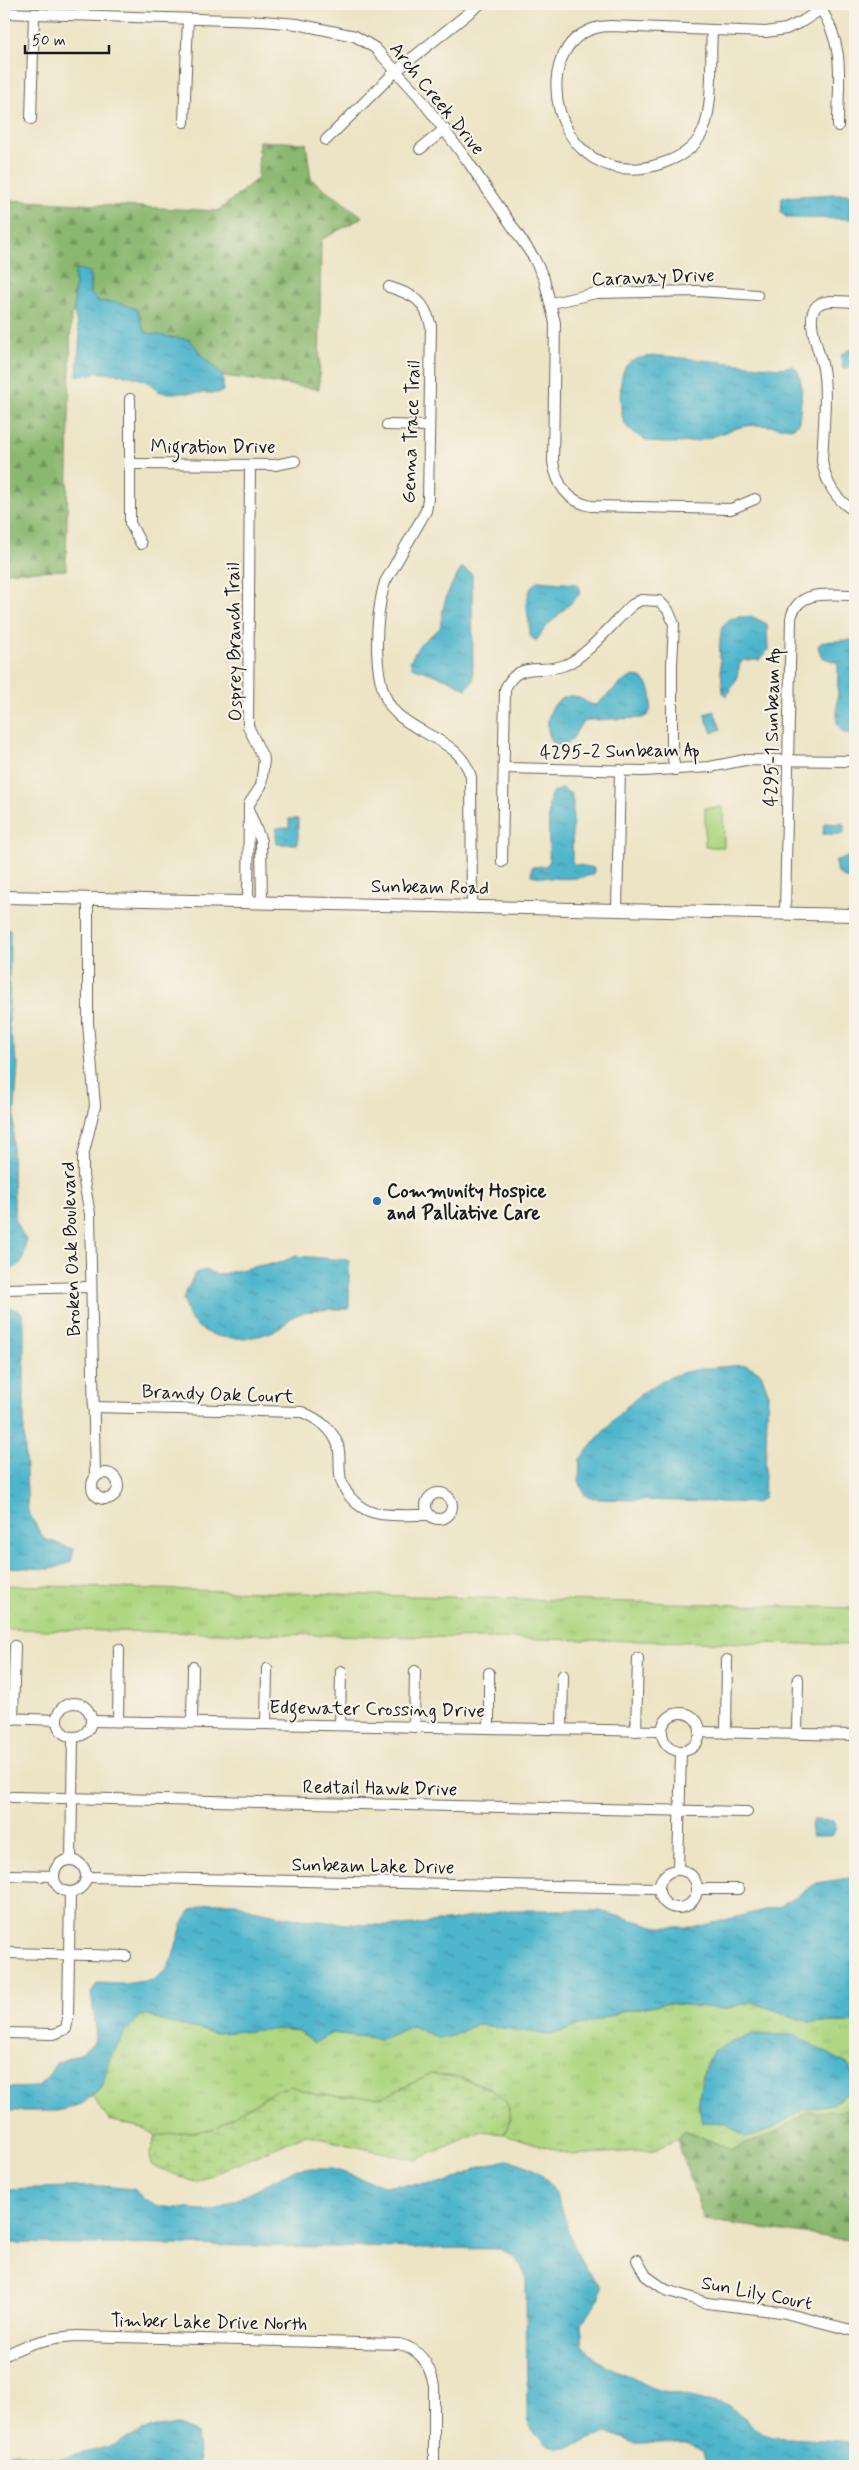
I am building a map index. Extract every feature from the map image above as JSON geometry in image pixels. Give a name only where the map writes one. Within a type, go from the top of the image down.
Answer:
[{"type":"street","points":[[326,140],[396,71],[480,4]]},
{"type":"street","points":[[712,30],[708,102],[704,130],[696,143],[688,151],[669,161],[649,166],[618,167],[599,162],[580,148],[568,133],[558,106],[557,84],[561,58],[572,42],[581,34],[601,26],[610,26],[766,32],[786,29],[825,7],[839,54],[838,126]]},
{"type":"street","name":"Arch Creek Drive","points":[[4,13],[263,21],[338,31],[355,36],[375,48],[445,129],[534,258],[552,304],[556,343],[553,462],[557,481],[564,491],[572,499],[591,506],[731,509],[755,499]]},
{"type":"street","points":[[31,119],[34,14]]},
{"type":"street","points":[[184,122],[188,19]]},
{"type":"street","points":[[420,148],[445,129]]},
{"type":"street","name":"Genna Trace Trail","points":[[389,287],[409,293],[420,301],[428,313],[431,326],[429,426],[426,511],[385,582],[381,595],[378,675],[384,694],[396,714],[454,749],[468,766],[471,777],[472,906]]},
{"type":"street","name":"Caraway Drive","points":[[552,304],[596,294],[699,292],[757,295]]},
{"type":"street","points":[[855,302],[822,302],[815,307],[812,314],[813,327],[824,373],[822,461],[824,474],[838,498],[855,511]]},
{"type":"street","points":[[130,399],[130,523],[141,544]]},
{"type":"street","points":[[387,425],[429,426]]},
{"type":"street","name":"Migration Drive","points":[[130,464],[275,465],[295,461]]},
{"type":"street","name":"Osprey Branch Trail","points":[[248,902],[249,804],[261,786],[264,760],[248,726],[250,465]]},
{"type":"street","name":"4295-1 Sunbeam Ap","points":[[784,914],[792,611],[799,602],[816,594],[855,596]]},
{"type":"street","points":[[502,862],[504,689],[509,679],[524,669],[549,669],[574,661],[632,605],[641,600],[659,601],[668,610],[674,624],[672,753],[675,770]]},
{"type":"street","name":"4295-2 Sunbeam Ap","points":[[504,768],[675,770],[745,760],[855,761]]},
{"type":"street","points":[[617,909],[620,770]]},
{"type":"street","points":[[249,813],[262,841],[262,903]]},
{"type":"street","name":"Sunbeam Road","points":[[4,897],[855,915]]},
{"type":"street","name":"Broken Oak Boulevard","points":[[88,899],[88,1023],[95,1106],[83,1156],[83,1176],[90,1214],[95,1478]]},
{"type":"street","points":[[4,1289],[91,1287]]},
{"type":"street","name":"Brandy Oak Court","points":[[93,1407],[302,1412],[324,1424],[332,1433],[340,1455],[341,1480],[346,1493],[357,1504],[379,1514],[430,1515]]},
{"type":"street","points":[[15,1646],[9,1719],[57,1720]]},
{"type":"street","points":[[118,1721],[119,1649]]},
{"type":"street","points":[[636,1731],[638,1658]]},
{"type":"street","points":[[726,1732],[728,1660]]},
{"type":"street","points":[[192,1722],[193,1667]]},
{"type":"street","points":[[266,1669],[266,1724]]},
{"type":"street","points":[[340,1725],[341,1671]]},
{"type":"street","points":[[414,1727],[415,1672]]},
{"type":"street","points":[[489,1673],[489,1728]]},
{"type":"street","points":[[562,1730],[563,1675]]},
{"type":"street","points":[[797,1734],[798,1679]]},
{"type":"street","points":[[74,1703],[86,1708],[91,1721],[86,1732],[73,1737],[61,1732],[57,1720],[62,1708],[74,1703]]},
{"type":"street","points":[[680,1713],[694,1718],[700,1732],[694,1746],[681,1751],[667,1746],[661,1731],[667,1719],[680,1713]]},
{"type":"street","name":"Edgewater Crossing Drive","points":[[91,1721],[661,1731]]},
{"type":"street","points":[[700,1732],[855,1735]]},
{"type":"street","points":[[71,1860],[73,1737]]},
{"type":"street","points":[[678,1870],[681,1751]]},
{"type":"street","name":"Redtail Hawk Drive","points":[[12,1797],[747,1812]]},
{"type":"street","points":[[71,1860],[82,1865],[86,1877],[81,1888],[70,1892],[58,1887],[54,1876],[59,1864],[71,1860]]},
{"type":"street","points":[[678,1870],[692,1876],[697,1889],[690,1902],[677,1907],[664,1901],[659,1888],[665,1875],[678,1870]]},
{"type":"street","points":[[9,1875],[54,1876]]},
{"type":"street","name":"Sunbeam Lake Drive","points":[[86,1877],[659,1888]]},
{"type":"street","points":[[697,1889],[739,1889]]},
{"type":"street","points":[[4,2032],[54,2034],[66,2029],[70,1955],[70,1892]]},
{"type":"street","points":[[8,1954],[126,1956]]},
{"type":"street","name":"Sun Lily Court","points":[[637,2260],[646,2276],[666,2290],[699,2301],[781,2312],[855,2331]]},
{"type":"street","name":"Timber Lake Drive North","points":[[4,2356],[38,2341],[77,2336],[389,2342],[406,2345],[416,2351],[428,2365],[434,2386],[434,2466]]},
{"type":"green space","points":[[259,141],[306,143],[311,179],[363,217],[321,240],[319,389],[223,376],[204,358],[190,340],[151,336],[142,328],[140,316],[112,302],[99,302],[90,293],[90,272],[75,273],[74,312],[71,315],[66,570],[4,572],[4,200],[218,211],[258,178]]},
{"type":"green space","points":[[723,807],[724,847],[705,847],[705,808]]},
{"type":"green space","points":[[4,1585],[855,1608],[855,1645],[4,1629]]},
{"type":"green space","points":[[751,2002],[809,2022],[855,2022],[855,2111],[807,2112],[781,2130],[732,2150],[685,2130],[677,2139],[654,2150],[572,2155],[504,2134],[511,2119],[507,2104],[488,2087],[458,2076],[432,2074],[383,2097],[317,2095],[290,2087],[276,2090],[214,2129],[156,2136],[146,2129],[109,2120],[92,2096],[101,2087],[107,2064],[116,2047],[139,2016],[150,2015],[161,2021],[299,2031],[314,2043],[332,2033],[381,2039],[412,2026],[455,2035],[476,2024],[551,2035],[625,2011],[666,2003],[724,2009]],"holes":[[[714,2050],[832,2104],[802,2110],[773,2128],[746,2138],[725,2123],[698,2109],[704,2068]]]},
{"type":"green space","points":[[432,2074],[454,2077],[482,2085],[494,2091],[503,2099],[509,2109],[510,2120],[504,2134],[480,2132],[416,2160],[305,2135],[195,2182],[151,2165],[149,2157],[156,2136],[214,2129],[276,2090],[290,2086],[317,2095],[383,2097]]},
{"type":"green space","points":[[855,2111],[855,2241],[704,2220],[677,2139],[685,2130],[732,2150],[781,2130],[807,2112]]},
{"type":"water","points":[[855,194],[855,219],[787,218],[781,213],[782,197]]},
{"type":"water","points":[[77,269],[90,272],[90,293],[99,302],[116,302],[136,309],[146,333],[190,340],[204,358],[223,376],[223,391],[219,393],[165,393],[158,391],[147,382],[132,376],[107,373],[77,375],[80,336],[74,312],[75,273]]},
{"type":"water","points":[[850,349],[855,349],[855,366],[843,369],[841,355]]},
{"type":"water","points":[[663,356],[779,368],[793,366],[800,377],[801,384],[799,421],[796,426],[791,428],[760,425],[747,426],[710,438],[679,443],[652,442],[645,439],[630,430],[623,419],[620,393],[622,376],[627,365],[639,358]]},
{"type":"water","points":[[462,568],[472,574],[473,682],[466,689],[447,679],[412,667],[410,661],[420,644],[440,628],[446,596]]},
{"type":"water","points":[[537,581],[577,584],[580,588],[580,594],[546,627],[536,641],[530,636],[527,600],[532,587]]},
{"type":"water","points":[[753,617],[767,624],[768,651],[759,660],[744,660],[740,664],[736,680],[727,696],[723,693],[720,636],[727,621],[731,618]]},
{"type":"water","points":[[855,640],[855,733],[844,733],[837,723],[838,663],[821,657],[818,646],[822,642]]},
{"type":"water","points":[[633,676],[644,680],[648,685],[651,696],[649,714],[643,718],[588,720],[582,723],[569,742],[555,745],[548,731],[548,723],[552,708],[557,702],[563,698],[574,696],[596,705],[621,683]]},
{"type":"water","points":[[714,711],[721,729],[712,733],[704,714]]},
{"type":"water","points":[[562,788],[571,794],[573,802],[572,862],[594,868],[594,874],[579,878],[562,879],[531,875],[532,867],[546,866],[549,862],[550,797],[552,793]]},
{"type":"water","points":[[289,819],[298,819],[298,844],[276,844],[276,828],[289,828]]},
{"type":"water","points":[[824,823],[844,824],[844,834],[823,834]]},
{"type":"water","points":[[855,850],[855,879],[845,878],[836,872],[836,860],[848,857]]},
{"type":"water","points":[[4,927],[10,929],[9,1028],[18,1065],[12,1151],[15,1221],[26,1240],[22,1261],[16,1267],[4,1272]]},
{"type":"water","points":[[296,1256],[349,1260],[349,1309],[302,1313],[293,1316],[278,1329],[243,1338],[218,1336],[207,1332],[197,1326],[189,1317],[183,1299],[195,1273],[206,1270],[217,1275],[267,1264],[276,1264]]},
{"type":"water","points":[[4,1304],[22,1313],[24,1321],[24,1432],[28,1512],[44,1539],[74,1549],[71,1562],[51,1569],[4,1567]]},
{"type":"water","points":[[747,1365],[761,1373],[768,1392],[764,1498],[756,1503],[597,1499],[585,1495],[579,1481],[580,1459],[618,1415],[640,1395],[664,1380],[684,1372],[705,1368]]},
{"type":"water","points":[[813,1820],[833,1821],[836,1828],[832,1836],[812,1836],[810,1827]]},
{"type":"water","points":[[855,1877],[855,2022],[809,2022],[751,2002],[724,2009],[666,2003],[625,2011],[551,2035],[476,2024],[455,2035],[440,2039],[412,2026],[381,2039],[332,2033],[314,2043],[299,2031],[278,2029],[216,2033],[161,2021],[150,2015],[139,2016],[125,2033],[109,2060],[102,2088],[79,2106],[57,2111],[4,2111],[4,2088],[38,2087],[48,2077],[56,2063],[82,2053],[94,2043],[96,2029],[91,1993],[97,1983],[122,1984],[153,1980],[165,1971],[173,1956],[182,1925],[190,1911],[208,1903],[236,1903],[253,1910],[291,1918],[348,1924],[404,1926],[454,1920],[510,1910],[561,1910],[600,1911],[658,1927],[697,1927],[781,1906],[817,1883]]},
{"type":"water","points":[[753,2034],[794,2035],[849,2065],[853,2077],[851,2091],[832,2104],[802,2110],[773,2128],[746,2138],[725,2123],[702,2122],[699,2104],[701,2086],[706,2067],[714,2050]]},
{"type":"water","points":[[507,2160],[527,2166],[541,2175],[551,2186],[558,2199],[574,2246],[582,2263],[601,2287],[600,2297],[581,2323],[583,2345],[596,2360],[655,2389],[730,2406],[752,2427],[772,2437],[855,2442],[855,2466],[708,2466],[704,2452],[686,2443],[635,2443],[606,2432],[572,2447],[553,2447],[544,2443],[527,2421],[526,2280],[523,2269],[518,2261],[500,2249],[4,2243],[4,2189],[102,2186],[134,2189],[145,2200],[156,2206],[214,2211],[295,2169],[333,2169],[383,2186],[446,2183],[480,2167]]},
{"type":"water","points":[[178,2425],[197,2433],[200,2466],[4,2466],[11,2452],[58,2460],[114,2445],[142,2431],[155,2427]]},
{"type":"place","name":"Community Hospice and Palliative Care","points":[[377,1201]]}]
